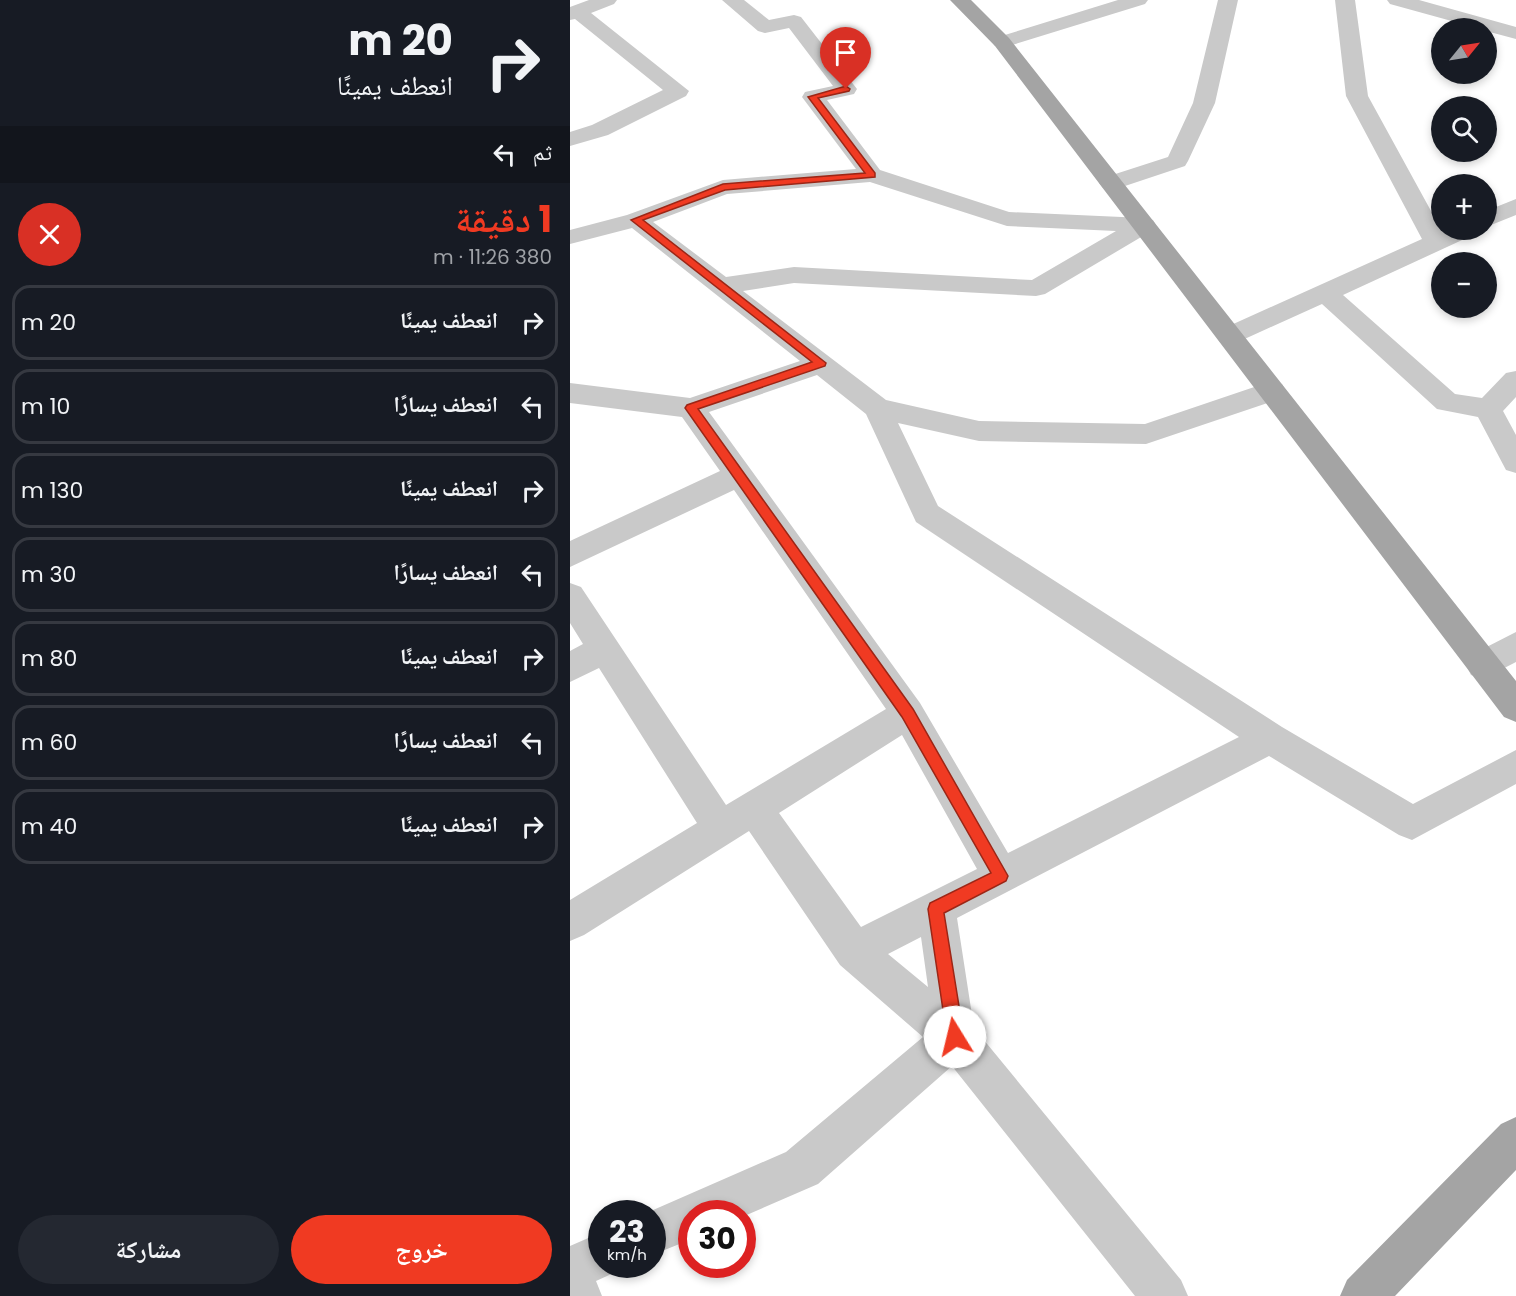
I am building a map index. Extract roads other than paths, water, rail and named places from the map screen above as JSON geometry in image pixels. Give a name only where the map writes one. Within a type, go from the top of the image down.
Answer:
[{"type":"main road","points":[[960,0],[1002,42],[1516,707]]},
{"type":"main road","points":[[1363,1296],[1516,1139]]},
{"type":"street","points":[[573,13],[607,0]]},
{"type":"street","points":[[732,0],[765,27],[794,21],[846,89],[813,97],[872,175]]},
{"type":"street","points":[[1002,42],[1138,0]]},
{"type":"street","points":[[1111,183],[1177,161],[1204,103],[1228,0]]},
{"type":"street","points":[[1344,0],[1357,96],[1436,242]]},
{"type":"street","points":[[1397,0],[1516,33]]},
{"type":"street","points":[[570,139],[600,130],[678,91],[573,13]]},
{"type":"street","points":[[571,234],[636,220],[723,187],[872,175],[1007,219],[1144,225]]},
{"type":"street","points":[[1497,215],[1516,206]]},
{"type":"street","points":[[636,220],[878,408],[980,431],[1146,434],[1272,391]]},
{"type":"street","points":[[722,286],[794,275],[1036,288],[1144,225]]},
{"type":"street","points":[[1229,336],[1441,240]]},
{"type":"street","points":[[1325,293],[1447,402],[1488,409]]},
{"type":"street","points":[[570,393],[691,408],[821,363]]},
{"type":"street","points":[[1488,409],[1516,380]]},
{"type":"street","points":[[691,408],[908,713],[1001,876]]},
{"type":"street","points":[[878,408],[927,514],[1270,738],[1412,823],[1516,766]]},
{"type":"street","points":[[1488,409],[1516,462]]},
{"type":"street","points":[[570,555],[739,475]]},
{"type":"street","points":[[570,596],[604,648],[737,818],[854,951],[955,1037],[1165,1296]]},
{"type":"street","points":[[1483,664],[1516,646]]},
{"type":"street","points":[[570,668],[604,648]]},
{"type":"street","points":[[570,922],[908,713]]},
{"type":"street","points":[[854,951],[1270,738]]},
{"type":"street","points":[[936,909],[955,1037]]},
{"type":"street","points":[[729,1200],[802,1168],[955,1037]]},
{"type":"street","points":[[570,1269],[588,1261]]},
{"type":"street","points":[[570,1280],[579,1296]]}]
